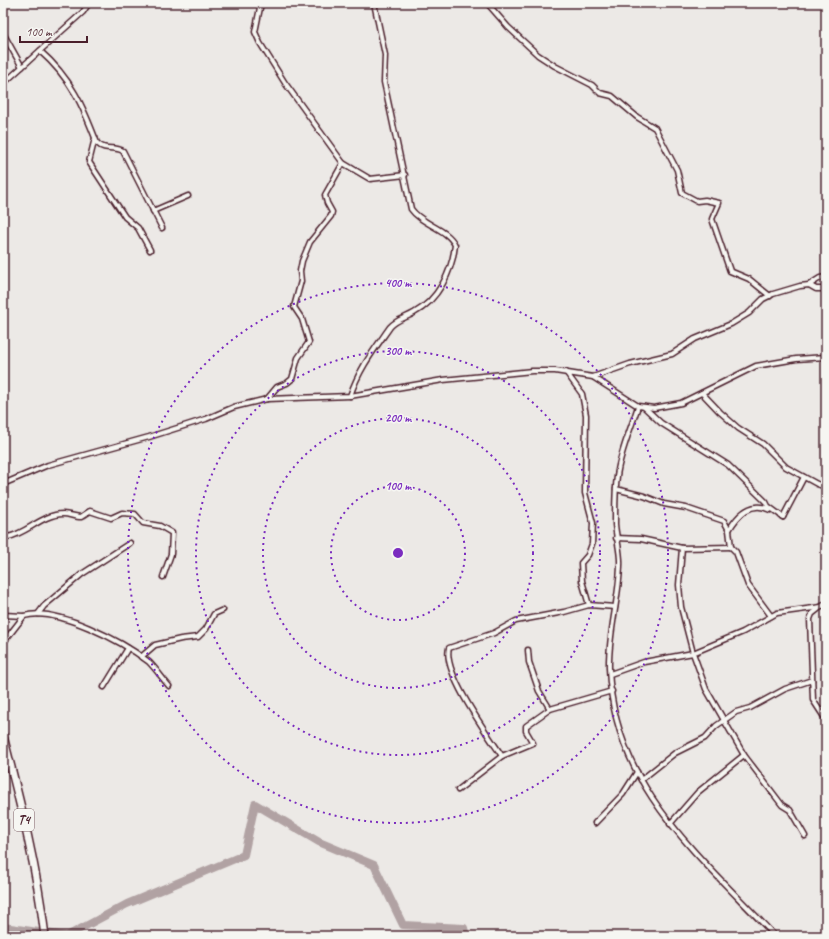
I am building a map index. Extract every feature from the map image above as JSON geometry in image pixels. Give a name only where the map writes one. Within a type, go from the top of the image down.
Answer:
[{"type":"highway","name":"T4","points":[[3,736],[20,800],[46,936]]},
{"type":"street","points":[[3,84],[83,12],[89,3]]},
{"type":"street","points":[[261,3],[256,32],[260,43],[285,83],[343,163],[370,179],[406,176]]},
{"type":"street","points":[[350,396],[356,377],[363,364],[394,322],[415,313],[439,290],[447,274],[454,250],[453,241],[415,214],[411,208],[406,176],[384,82],[385,55],[380,22],[374,3]]},
{"type":"street","points":[[487,3],[508,27],[538,55],[554,66],[592,85],[600,93],[612,96],[637,117],[655,128],[677,170],[682,193],[699,202],[705,200],[719,203],[712,219],[730,271],[749,280],[770,296]]},
{"type":"street","points":[[3,33],[22,67]]},
{"type":"street","points":[[40,51],[52,61],[77,94],[95,137],[102,147],[123,151],[162,228]]},
{"type":"street","points":[[95,137],[89,162],[125,217],[138,228],[150,250]]},
{"type":"street","points":[[267,399],[277,387],[288,383],[292,379],[298,358],[309,342],[302,319],[294,307],[300,282],[300,268],[310,242],[331,216],[332,212],[325,195],[343,163]]},
{"type":"street","points":[[153,211],[188,196]]},
{"type":"street","points":[[593,377],[630,364],[672,354],[695,339],[731,324],[749,313],[770,296],[790,288],[809,285],[820,278],[826,277]]},
{"type":"street","points":[[809,285],[816,289],[826,289]]},
{"type":"street","points":[[3,484],[48,464],[149,437],[206,419],[234,407],[267,399],[350,396],[443,380],[532,371],[566,372],[593,377],[638,406],[674,405],[756,366],[796,359],[826,357]]},
{"type":"street","points":[[566,372],[582,394],[586,415],[585,493],[593,523],[592,544],[588,555],[580,563],[582,581],[589,605]]},
{"type":"street","points":[[702,393],[738,428],[763,444],[786,467],[826,487]]},
{"type":"street","points":[[638,406],[622,452],[617,475],[616,489],[616,538],[620,566],[610,674],[616,718],[642,780],[670,824],[703,862],[774,936]]},
{"type":"street","points":[[644,407],[661,423],[728,465],[750,485],[768,506],[783,517]]},
{"type":"street","points":[[783,517],[804,477]]},
{"type":"street","points":[[616,489],[644,496],[664,504],[686,508],[722,520],[729,530],[731,547],[736,552],[748,585],[771,616]]},
{"type":"street","points":[[729,530],[741,514],[754,506],[763,506],[783,517]]},
{"type":"street","points":[[3,532],[8,537],[17,535],[41,521],[63,514],[81,517],[88,512],[95,512],[111,518],[122,514],[136,514],[143,523],[160,526],[172,533],[171,554],[163,577]]},
{"type":"street","points":[[616,538],[641,539],[682,548],[731,547]]},
{"type":"street","points":[[38,614],[44,606],[82,574],[130,544]]},
{"type":"street","points":[[682,548],[679,585],[681,607],[693,653],[706,689],[744,755],[782,805],[790,810],[805,836]]},
{"type":"street","points":[[826,602],[812,614],[810,620],[814,704],[826,720]]},
{"type":"street","points":[[502,756],[469,706],[449,666],[447,655],[449,648],[494,633],[516,621],[564,612],[589,605],[615,607]]},
{"type":"street","points":[[610,674],[644,662],[693,653],[742,632],[778,613],[821,607]]},
{"type":"street","points":[[141,657],[155,645],[181,639],[198,638],[206,629],[214,614],[223,610]]},
{"type":"street","points":[[3,615],[49,615],[106,634],[152,666],[168,686]]},
{"type":"street","points":[[3,643],[24,616]]},
{"type":"street","points":[[104,687],[128,648]]},
{"type":"street","points":[[528,650],[529,662],[539,691],[550,709]]},
{"type":"street","points":[[642,780],[675,753],[705,738],[736,712],[750,708],[785,689],[812,680]]},
{"type":"street","points":[[458,790],[502,756],[533,743],[526,731],[526,726],[550,709],[612,691]]},
{"type":"street","points":[[670,824],[698,792],[744,755]]},
{"type":"street","points":[[595,823],[626,791],[638,772]]},
{"type":"waterway","points":[[3,927],[67,936],[127,904],[244,855],[255,804],[319,842],[374,865],[403,925],[464,928],[466,936]]}]
